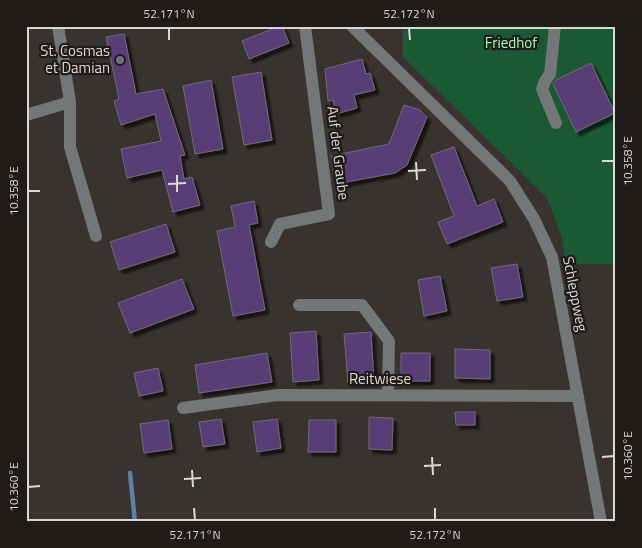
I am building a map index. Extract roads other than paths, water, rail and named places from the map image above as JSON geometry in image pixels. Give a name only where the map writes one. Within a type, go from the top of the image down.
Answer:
[{"type":"street","points":[[58,26],[70,102],[70,147],[96,236]]},
{"type":"street","name":"Auf der Graube","points":[[271,242],[280,224],[329,214],[305,26]]},
{"type":"street","name":"Schleppweg","points":[[352,26],[510,181],[534,218],[552,257],[600,522]]},
{"type":"street","points":[[555,26],[550,74],[542,89],[556,124]]},
{"type":"street","points":[[26,115],[70,102]]},
{"type":"street","points":[[299,305],[362,305],[388,341],[388,395]]},
{"type":"street","name":"Reitwiese","points":[[183,408],[278,395],[578,396]]},
{"type":"waterway","points":[[130,473],[135,522]]},
{"type":"place","name":"St. Cosmas et Damian","points":[[120,60]]},
{"type":"park label","name":"Friedhof","points":[[511,43]]}]
